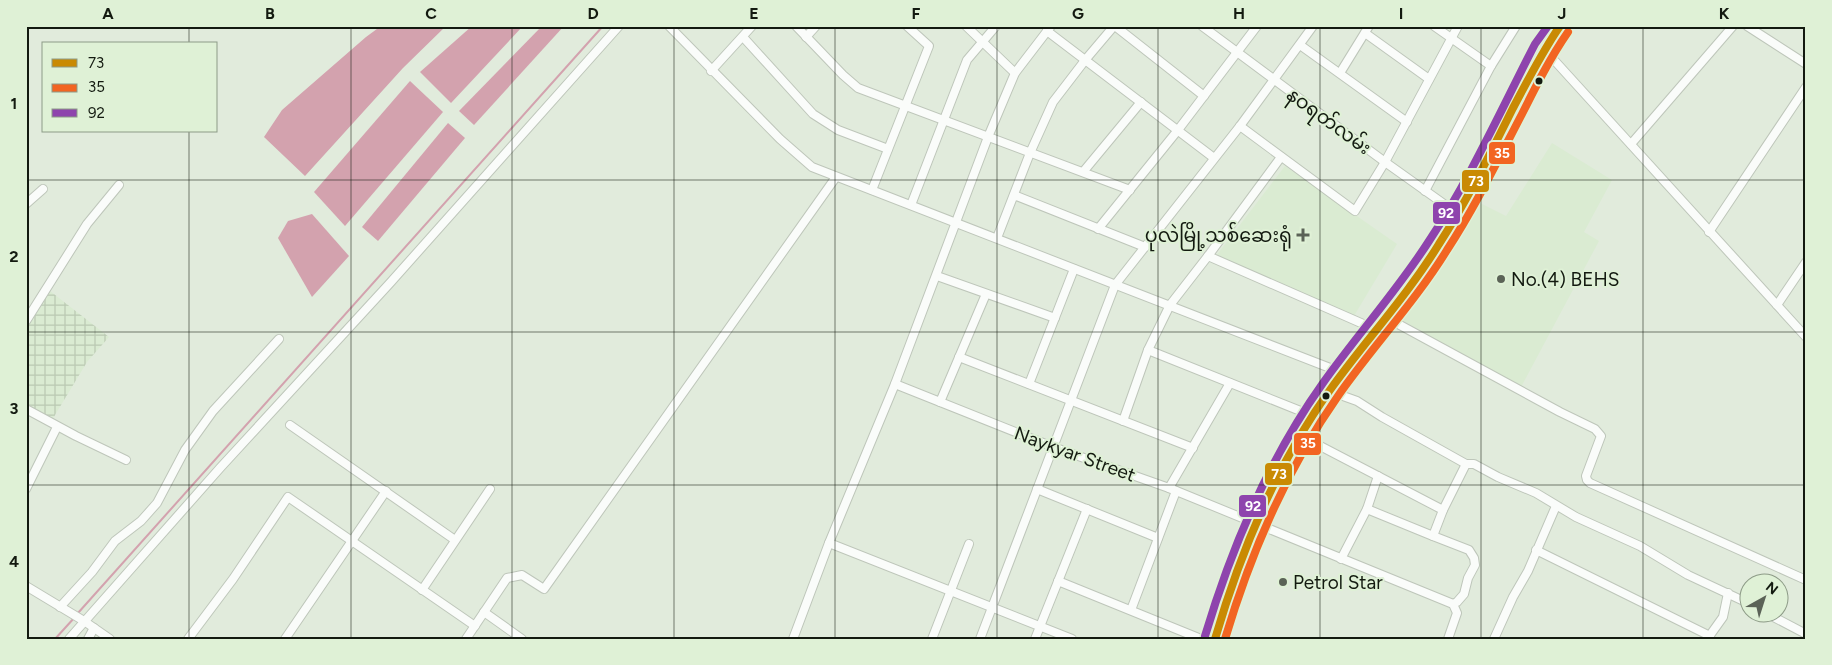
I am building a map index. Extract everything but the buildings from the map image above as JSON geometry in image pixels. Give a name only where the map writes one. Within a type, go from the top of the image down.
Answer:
[{"type":"main road","points":[[1217,638],[1231,589],[1255,524],[1282,468],[1330,391],[1437,248],[1458,214],[1544,49],[1560,26]]},
{"type":"street","points":[[68,639],[618,26]]},
{"type":"street","points":[[669,26],[797,155],[812,167],[1343,373]]},
{"type":"street","points":[[676,33],[682,26]]},
{"type":"street","points":[[712,71],[752,26]]},
{"type":"street","points":[[796,26],[858,88],[1130,190]]},
{"type":"street","points":[[806,37],[816,26]]},
{"type":"street","points":[[872,190],[929,46],[907,26]]},
{"type":"street","points":[[966,26],[1015,72]]},
{"type":"street","points":[[912,205],[967,60],[996,26]]},
{"type":"street","points":[[997,238],[1030,152],[1053,102],[1114,26],[1204,96]]},
{"type":"street","name":"နဝရတ်လမ်း","points":[[1202,26],[1425,192],[1458,214]]},
{"type":"street","points":[[1098,229],[1178,130],[1257,26]]},
{"type":"street","points":[[980,639],[1115,285],[1240,126],[1314,26]]},
{"type":"street","points":[[1434,26],[1491,66]]},
{"type":"street","points":[[1240,126],[1355,211],[1385,162],[1458,26]]},
{"type":"street","points":[[1425,192],[1491,66],[1516,26]]},
{"type":"street","points":[[1631,144],[1733,26]]},
{"type":"street","points":[[1747,26],[1806,64]]},
{"type":"street","points":[[793,639],[829,543],[895,384],[937,276],[955,222],[1015,72],[1049,29],[1214,158]]},
{"type":"street","points":[[1340,73],[1367,30],[1429,79]]},
{"type":"street","points":[[743,37],[813,114],[838,130],[888,149]]},
{"type":"street","points":[[1300,45],[1407,122]]},
{"type":"street","points":[[1544,49],[1709,232],[1806,336]]},
{"type":"street","points":[[1709,232],[1806,87]]},
{"type":"street","points":[[1083,172],[1141,102]]},
{"type":"street","points":[[1123,421],[1148,350],[1170,305],[1281,157]]},
{"type":"street","points":[[466,639],[508,578],[522,575],[544,589],[836,177]]},
{"type":"street","points":[[26,321],[88,224],[119,185]]},
{"type":"street","points":[[26,204],[43,190]]},
{"type":"street","points":[[1014,195],[1145,247]]},
{"type":"street","points":[[1208,256],[1377,330]]},
{"type":"street","points":[[1777,305],[1806,262]]},
{"type":"street","points":[[1029,384],[1074,269]]},
{"type":"street","points":[[937,276],[1055,318]]},
{"type":"street","points":[[940,402],[986,294]]},
{"type":"street","points":[[1386,318],[1594,429],[1601,436],[1586,476],[1590,483],[1806,580]]},
{"type":"street","points":[[60,606],[92,572],[115,541],[141,521],[157,503],[185,450],[213,412],[279,339]]},
{"type":"street","points":[[1148,350],[1313,416]]},
{"type":"street","points":[[959,356],[1193,448]]},
{"type":"street","points":[[1131,610],[1158,538],[1172,490],[1193,448],[1230,383]]},
{"type":"street","name":"Naykyar Street","points":[[895,384],[1053,447],[1172,490],[1453,604]]},
{"type":"street","points":[[1330,391],[1357,401],[1466,464],[1474,464],[1536,493],[1556,506],[1607,533],[1640,546],[1688,575],[1740,599]]},
{"type":"street","points":[[26,409],[57,427],[126,460]]},
{"type":"street","points":[[290,425],[455,540]]},
{"type":"street","points":[[26,489],[57,427]]},
{"type":"street","points":[[1301,436],[1443,510]]},
{"type":"street","points":[[1433,536],[1443,510],[1466,464]]},
{"type":"street","points":[[1341,559],[1367,509],[1378,476]]},
{"type":"street","points":[[422,590],[490,489]]},
{"type":"street","points":[[1037,489],[1158,538]]},
{"type":"street","points":[[285,639],[386,492]]},
{"type":"street","points":[[188,639],[288,498],[475,626]]},
{"type":"street","points":[[1494,639],[1513,597],[1528,570],[1556,506]]},
{"type":"street","points":[[1035,639],[1087,509]]},
{"type":"street","points":[[1367,509],[1469,550],[1474,558],[1475,565],[1468,578],[1464,594],[1453,604],[1457,613],[1448,639]]},
{"type":"street","points":[[829,543],[1072,639]]},
{"type":"street","points":[[932,639],[969,544]]},
{"type":"street","points":[[1536,550],[1709,637],[1723,617],[1728,593]]},
{"type":"street","points":[[1058,581],[1202,639]]},
{"type":"street","points":[[26,586],[110,639]]},
{"type":"street","points":[[484,612],[522,639]]},
{"type":"street","points":[[1783,622],[1806,634]]},
{"type":"street","points":[[88,639],[94,628]]},
{"type":"shaded area","points":[[381,26],[446,26],[403,68],[305,176],[264,137],[282,110]]},
{"type":"shaded area","points":[[472,26],[523,26],[451,103],[420,72]]},
{"type":"shaded area","points":[[542,26],[564,26],[474,125],[459,111]]},
{"type":"shaded area","points":[[410,81],[443,112],[345,226],[314,192]]},
{"type":"shaded area","points":[[448,123],[465,138],[378,241],[362,227]]},
{"type":"shaded area","name":"No.(4) BEHS","points":[[1552,143],[1612,180],[1584,232],[1599,241],[1520,389],[1397,317],[1476,201],[1506,216]]},
{"type":"shaded area","points":[[1285,166],[1397,244],[1354,316],[1216,256]]},
{"type":"shaded area","points":[[312,214],[349,256],[312,297],[278,238],[288,221]]},
{"type":"shaded area","points":[[50,291],[109,337],[87,362],[52,420],[26,403],[26,330]]},
{"type":"waterway","points":[[78,613],[603,26]]},
{"type":"waterway","points":[[55,639],[75,617]]},
{"type":"transit line","name":"92","points":[[1205,636],[1227,569],[1240,537],[1285,442],[1323,383],[1404,278],[1444,217],[1472,169],[1535,44],[1548,26]]},
{"type":"transit line","name":"73","points":[[1215,639],[1236,573],[1262,509],[1293,448],[1330,390],[1427,263],[1469,194],[1535,66],[1560,26]]},
{"type":"transit line","name":"35","points":[[1225,639],[1258,543],[1286,482],[1302,453],[1338,396],[1435,269],[1467,217],[1544,72],[1568,32]]},
{"type":"place","name":"ပုလဲမြို့သစ်ဆေးရုံ","points":[[1303,235]]},
{"type":"place","name":"No.(4) BEHS","points":[[1501,279]]},
{"type":"place","name":"Petrol Star","points":[[1283,582]]}]
